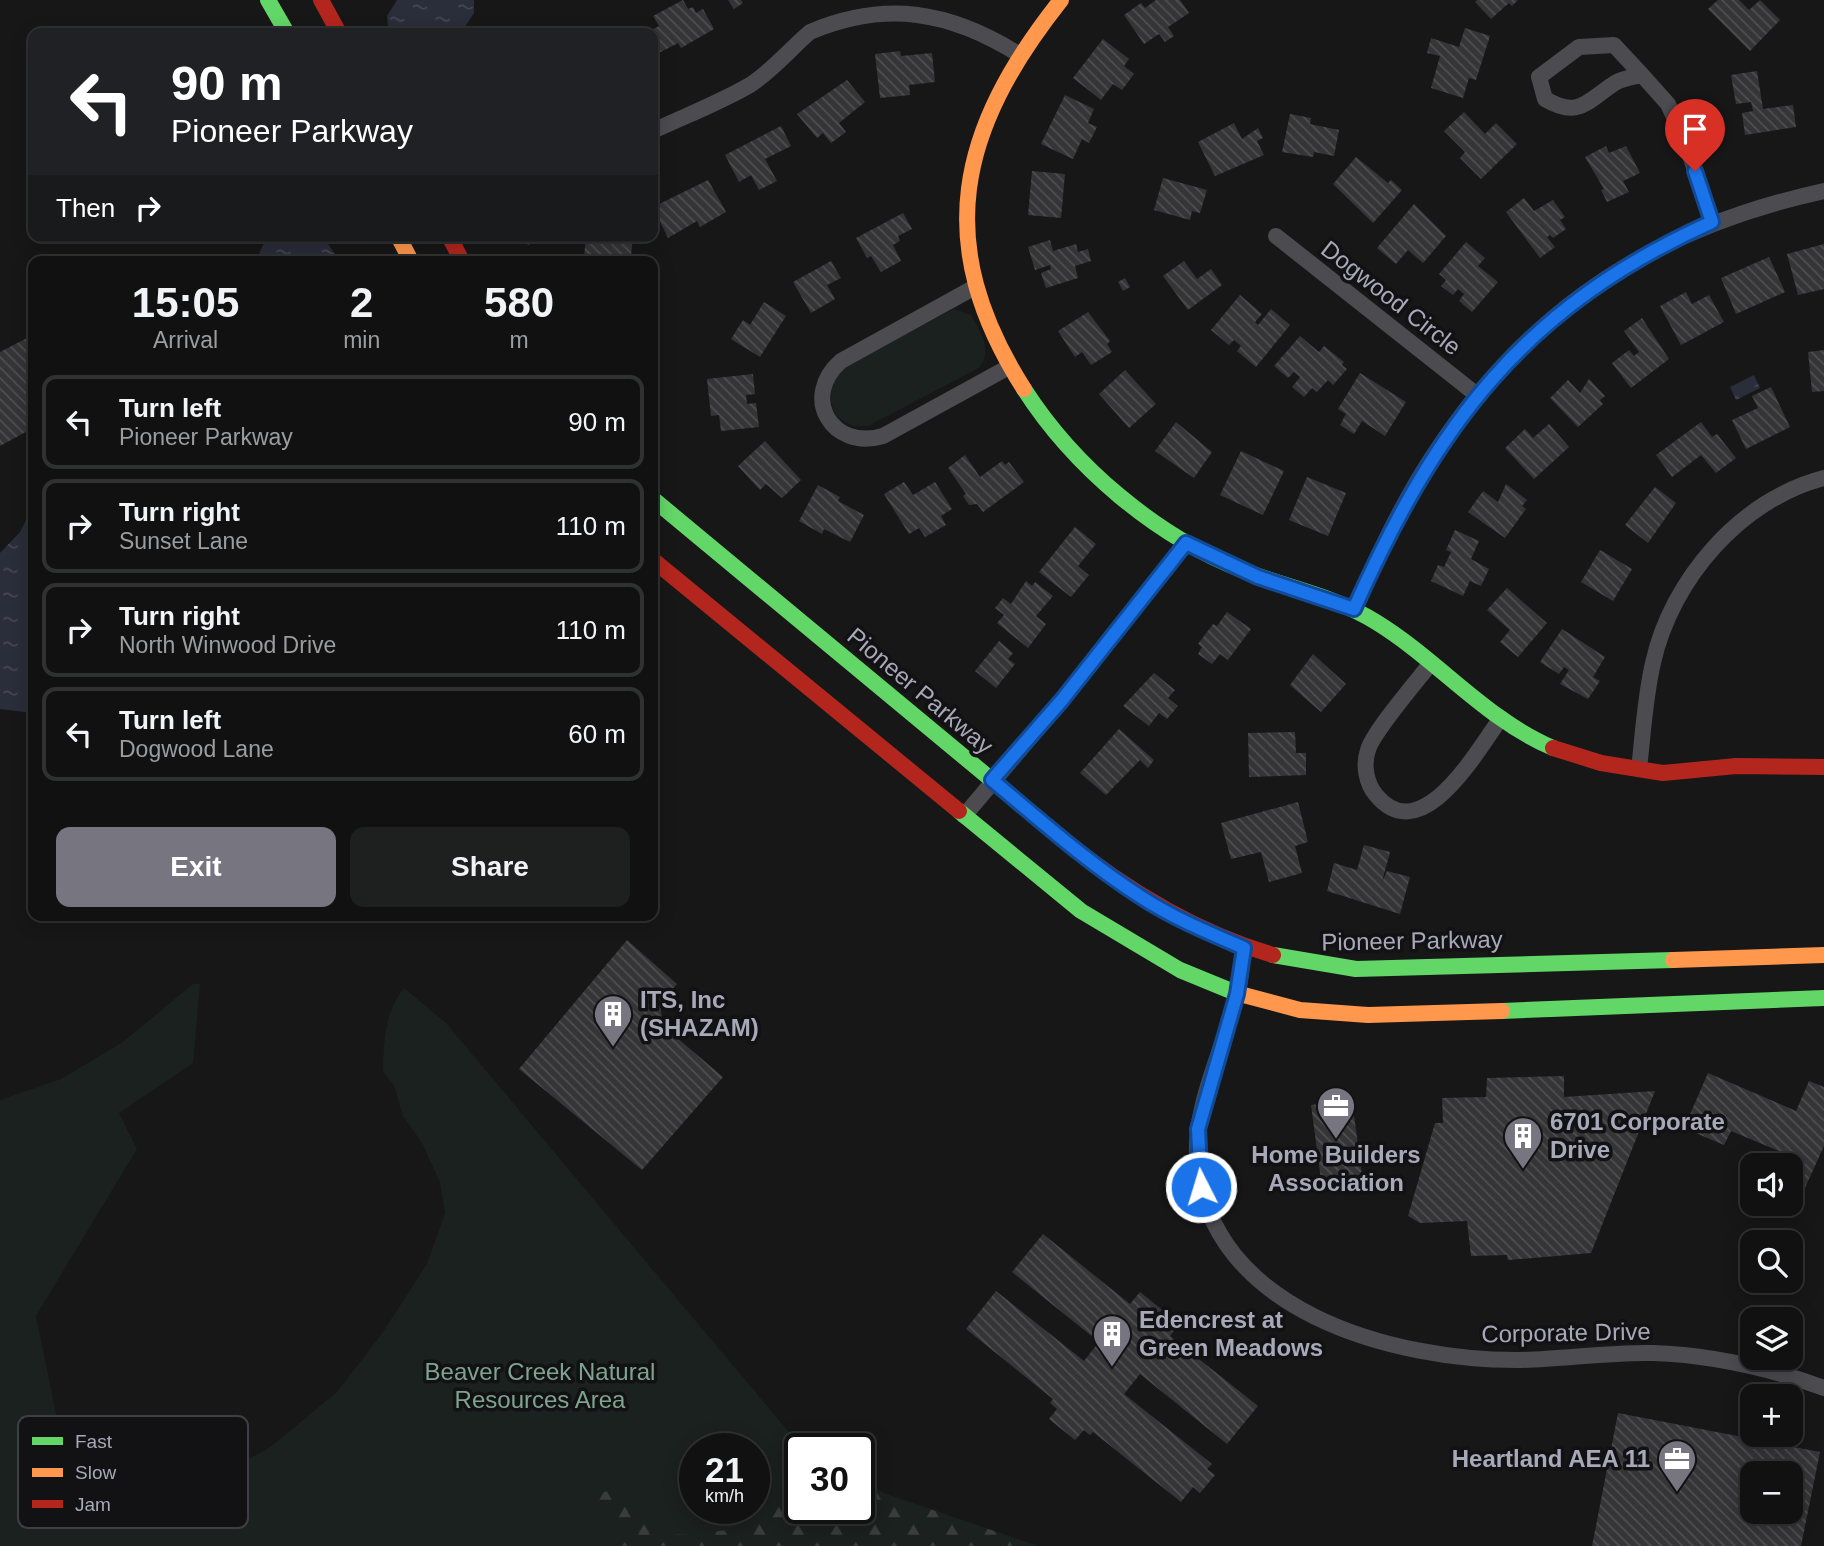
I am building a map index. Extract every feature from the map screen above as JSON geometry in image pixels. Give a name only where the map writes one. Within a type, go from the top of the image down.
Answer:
[{"type":"street","points":[[268,0],[284,28]]},
{"type":"street","points":[[321,0],[336,28]]},
{"type":"street","points":[[658,129],[750,84],[828,19],[871,2],[896,0],[944,9],[1020,54]]},
{"type":"street","points":[[1060,0],[1020,54],[979,137],[970,178],[967,245],[975,287],[990,333],[1007,368],[1046,424],[1071,450],[1126,500],[1186,543],[1258,577],[1354,609],[1528,736],[1563,750],[1639,769],[1681,773],[1736,766],[1824,767]]},
{"type":"street","points":[[1642,75],[1618,81],[1586,106],[1563,109],[1545,99],[1539,77],[1579,47],[1614,45],[1642,75],[1668,104],[1687,146],[1712,222]]},
{"type":"street","points":[[1354,609],[1390,529],[1434,454],[1477,395],[1555,315],[1606,277],[1661,245],[1712,222],[1768,203],[1824,191]]},
{"type":"street","name":"Dogwood Circle","points":[[1276,236],[1477,395]]},
{"type":"street","points":[[975,287],[841,361],[830,370],[822,386],[822,404],[829,420],[840,432],[852,438],[870,440],[883,436],[1007,368]]},
{"type":"street","points":[[1639,769],[1653,662],[1662,634],[1680,596],[1706,556],[1742,521],[1788,491],[1824,478]]},
{"type":"street","name":"Pioneer Parkway","points":[[658,503],[1095,865],[1143,899],[1194,927],[1244,948],[1305,965],[1356,969],[1824,955]]},
{"type":"street","points":[[964,816],[1062,700],[1186,543]]},
{"type":"street","points":[[658,564],[964,816],[1111,932],[1180,970],[1237,994],[1300,1010],[1368,1015],[1824,998]]},
{"type":"street","points":[[1431,663],[1368,746],[1366,775],[1372,790],[1382,802],[1397,809],[1412,810],[1427,807],[1443,796],[1500,718]]},
{"type":"street","name":"Corporate Drive","points":[[1244,948],[1237,994],[1198,1129],[1201,1187],[1209,1215],[1222,1241],[1240,1265],[1277,1297],[1338,1326],[1428,1351],[1520,1360],[1616,1354],[1702,1357],[1751,1366],[1824,1388]]},
{"type":"green space","points":[[954,309],[971,315],[982,335],[985,355],[979,368],[868,426],[855,426],[838,416],[831,399],[832,389],[843,369]]},
{"type":"green space","name":"Beaver Creek Natural Resources Area","points":[[193,984],[200,984],[193,1063],[119,1113],[137,1149],[36,1316],[56,1416],[18,1416],[18,1528],[248,1528],[248,1460],[269,1448],[336,1393],[381,1335],[427,1264],[445,1213],[440,1182],[422,1143],[403,1116],[394,1085],[383,1072],[389,1017],[404,988],[446,1023],[790,1433],[784,1433],[784,1524],[875,1524],[875,1488],[1038,1546],[0,1546],[0,1100],[61,1079],[123,1042]]},
{"type":"green space","points":[[875,1488],[1038,1546],[620,1546],[591,1497],[607,1491],[663,1534],[688,1535],[727,1530],[746,1524],[770,1524],[770,1506],[784,1494],[784,1524],[875,1524]]},
{"type":"water","points":[[397,0],[474,0],[474,13],[464,28],[388,28],[387,16]]},
{"type":"water","points":[[264,242],[327,242],[336,256],[258,256]]},
{"type":"water","points":[[1754,375],[1760,388],[1736,400],[1730,387]]},
{"type":"water","points":[[28,517],[28,712],[0,709],[0,553],[20,532]]},
{"type":"building","points":[[683,0],[688,9],[693,7],[696,13],[703,9],[714,29],[681,48],[678,43],[659,53],[658,28],[655,28],[659,26],[653,16]]},
{"type":"building","points":[[728,0],[741,0],[743,3],[734,9]]},
{"type":"building","points":[[1156,0],[1180,0],[1189,13],[1168,27],[1174,36],[1165,42],[1159,34],[1144,44],[1124,15],[1141,3],[1145,8]]},
{"type":"building","points":[[1518,0],[1512,6],[1509,3],[1491,19],[1475,2]]},
{"type":"building","points":[[1718,0],[1739,0],[1749,10],[1760,0],[1780,20],[1750,51],[1708,9]]},
{"type":"building","points":[[1465,28],[1490,36],[1476,80],[1469,78],[1463,98],[1431,88],[1440,56],[1427,53],[1431,38],[1459,47]]},
{"type":"building","points":[[1103,39],[1129,59],[1124,66],[1134,74],[1122,90],[1113,84],[1101,100],[1073,78]]},
{"type":"building","points":[[900,51],[901,56],[932,53],[935,82],[909,85],[910,95],[880,98],[875,54]]},
{"type":"building","points":[[1757,71],[1763,109],[1793,105],[1796,127],[1745,135],[1742,113],[1753,111],[1751,102],[1736,104],[1731,75]]},
{"type":"building","points":[[847,80],[865,102],[839,123],[846,132],[831,143],[823,133],[817,138],[797,114]]},
{"type":"building","points":[[1065,95],[1094,109],[1088,123],[1097,127],[1089,143],[1082,139],[1073,159],[1041,144]]},
{"type":"building","points":[[1464,112],[1485,134],[1496,123],[1517,144],[1481,179],[1460,158],[1465,152],[1444,131]]},
{"type":"building","points":[[1290,114],[1311,118],[1310,124],[1339,130],[1334,156],[1314,152],[1313,157],[1282,152]]},
{"type":"building","points":[[1234,123],[1242,139],[1258,128],[1263,138],[1257,141],[1264,155],[1215,176],[1198,142]]},
{"type":"building","points":[[781,126],[791,146],[765,159],[777,181],[759,190],[751,175],[739,182],[725,155]]},
{"type":"building","points":[[1606,146],[1609,153],[1626,146],[1640,173],[1623,181],[1629,192],[1607,202],[1601,190],[1604,189],[1585,157]]},
{"type":"building","points":[[1356,157],[1388,183],[1391,180],[1402,190],[1373,223],[1333,184]]},
{"type":"building","points":[[1032,171],[1065,174],[1061,218],[1028,215]]},
{"type":"building","points":[[1163,178],[1207,190],[1200,213],[1192,211],[1190,220],[1154,210]]},
{"type":"building","points":[[708,180],[726,212],[700,227],[697,221],[668,238],[658,217],[658,205]]},
{"type":"building","points":[[1524,198],[1534,211],[1553,200],[1565,217],[1560,220],[1566,229],[1553,238],[1550,235],[1547,237],[1555,247],[1540,258],[1506,212]]},
{"type":"building","points":[[1414,204],[1446,236],[1423,263],[1408,250],[1396,264],[1377,248]]},
{"type":"building","points":[[903,213],[912,229],[898,236],[900,241],[893,245],[901,261],[881,272],[871,256],[867,258],[856,238]]},
{"type":"building","points":[[1050,240],[1053,251],[1076,244],[1078,252],[1088,249],[1091,261],[1075,266],[1078,278],[1046,288],[1041,273],[1051,269],[1050,265],[1035,270],[1028,247]]},
{"type":"building","points":[[585,242],[632,242],[631,256],[584,256]]},
{"type":"building","points":[[1466,242],[1485,258],[1478,266],[1498,282],[1472,312],[1459,301],[1464,294],[1458,289],[1453,295],[1441,286],[1446,280],[1439,274]]},
{"type":"building","points":[[1824,244],[1824,289],[1798,295],[1787,254]]},
{"type":"building","points":[[1769,257],[1785,292],[1736,314],[1721,278]]},
{"type":"building","points":[[831,261],[841,278],[827,285],[835,299],[811,313],[793,282]]},
{"type":"building","points":[[1184,261],[1197,279],[1211,269],[1222,285],[1188,310],[1163,276]]},
{"type":"building","points":[[1125,278],[1130,287],[1123,291],[1118,282]]},
{"type":"building","points":[[1686,292],[1692,304],[1709,295],[1724,322],[1681,345],[1660,306]]},
{"type":"building","points":[[1240,295],[1262,314],[1255,322],[1258,325],[1271,309],[1290,325],[1256,367],[1237,351],[1241,346],[1234,340],[1229,345],[1211,330]]},
{"type":"building","points":[[764,302],[786,316],[760,357],[731,339],[743,320],[750,325]]},
{"type":"building","points":[[1088,312],[1110,341],[1107,344],[1112,352],[1091,365],[1082,352],[1075,357],[1058,331]]},
{"type":"building","points":[[1642,318],[1669,359],[1631,388],[1612,363],[1629,350],[1634,356],[1639,352],[1624,331]]},
{"type":"building","points":[[1300,336],[1319,352],[1324,346],[1344,362],[1342,365],[1347,369],[1333,385],[1328,380],[1317,392],[1312,388],[1304,397],[1292,387],[1300,377],[1294,372],[1288,378],[1274,366]]},
{"type":"building","points":[[28,338],[28,431],[0,446],[0,352]]},
{"type":"building","points":[[1824,350],[1824,391],[1812,392],[1808,352]]},
{"type":"building","points":[[1125,370],[1156,404],[1129,428],[1099,394]]},
{"type":"building","points":[[1360,373],[1406,402],[1385,436],[1362,421],[1354,434],[1340,425],[1346,414],[1338,409]]},
{"type":"building","points":[[753,374],[755,394],[746,395],[747,404],[756,403],[759,427],[721,431],[719,415],[711,416],[707,379]]},
{"type":"building","points":[[1589,379],[1605,396],[1600,400],[1603,404],[1578,427],[1550,398],[1568,380],[1580,393]]},
{"type":"building","points":[[1771,387],[1790,427],[1746,449],[1732,420],[1758,408],[1752,396]]},
{"type":"building","points":[[1176,422],[1212,452],[1194,478],[1155,451]]},
{"type":"building","points":[[1701,422],[1712,437],[1717,434],[1736,458],[1716,473],[1701,455],[1672,477],[1656,455]]},
{"type":"building","points":[[1549,424],[1569,447],[1534,479],[1505,448],[1525,429],[1533,438]]},
{"type":"building","points":[[765,441],[801,480],[782,498],[766,484],[760,490],[738,466]]},
{"type":"building","points":[[1241,451],[1284,471],[1263,515],[1220,495]]},
{"type":"building","points":[[965,455],[980,477],[1002,461],[1005,465],[1009,462],[1024,482],[983,512],[977,504],[969,505],[963,496],[966,494],[948,468]]},
{"type":"building","points":[[1307,477],[1346,493],[1328,536],[1289,520]]},
{"type":"building","points":[[904,482],[913,495],[935,482],[952,509],[941,516],[946,525],[925,537],[919,528],[909,534],[884,494]]},
{"type":"building","points":[[1506,484],[1527,500],[1522,506],[1526,509],[1505,538],[1468,512],[1483,491],[1498,502]]},
{"type":"building","points":[[818,485],[840,497],[838,501],[864,515],[850,542],[824,529],[822,534],[799,521]]},
{"type":"building","points":[[1655,487],[1676,503],[1648,543],[1625,525]]},
{"type":"building","points":[[1075,527],[1096,544],[1078,566],[1089,575],[1071,597],[1039,572]]},
{"type":"building","points":[[1455,530],[1479,541],[1471,559],[1489,569],[1481,586],[1470,581],[1463,596],[1431,581],[1438,565],[1444,567],[1451,552],[1446,550]]},
{"type":"building","points":[[1600,550],[1632,569],[1613,601],[1581,582]]},
{"type":"building","points":[[1026,581],[1032,586],[1035,582],[1053,596],[1036,616],[1046,624],[1028,648],[997,623],[1004,615],[995,608],[1003,598],[1011,604]]},
{"type":"building","points":[[1507,588],[1547,623],[1518,657],[1500,642],[1510,630],[1487,610]]},
{"type":"building","points":[[1227,612],[1251,629],[1228,660],[1220,654],[1212,664],[1198,654],[1202,647],[1198,644],[1213,624],[1217,626]]},
{"type":"building","points":[[1562,629],[1605,657],[1593,677],[1600,681],[1588,699],[1560,684],[1569,670],[1564,667],[1559,674],[1540,662]]},
{"type":"building","points":[[999,641],[1013,653],[1008,659],[1015,664],[996,688],[975,671]]},
{"type":"building","points":[[1313,654],[1346,684],[1321,712],[1290,685]]},
{"type":"building","points":[[1154,673],[1175,690],[1168,698],[1178,706],[1167,719],[1159,713],[1149,726],[1123,706]]},
{"type":"building","points":[[1119,729],[1154,760],[1148,768],[1140,760],[1106,795],[1080,773]]},
{"type":"building","points":[[1295,732],[1296,753],[1306,753],[1306,775],[1249,777],[1248,733]]},
{"type":"building","points":[[1298,802],[1308,842],[1295,846],[1302,873],[1269,882],[1261,852],[1231,859],[1221,823]]},
{"type":"building","points":[[1364,845],[1390,852],[1382,882],[1387,871],[1410,877],[1400,914],[1327,891],[1334,863],[1357,870]]},
{"type":"building","name":"ITS, Inc (SHAZAM)","points":[[627,940],[677,984],[660,1003],[663,1026],[723,1077],[642,1170],[519,1069]]},
{"type":"building","points":[[1708,1073],[1796,1111],[1809,1081],[1824,1087],[1824,1146],[1803,1192],[1803,1153],[1781,1153],[1731,1131],[1724,1145],[1684,1128]]},
{"type":"building","name":"6701 Corporate Drive","points":[[1564,1076],[1564,1097],[1655,1091],[1591,1253],[1508,1260],[1507,1255],[1471,1256],[1467,1221],[1420,1223],[1408,1216],[1435,1123],[1443,1123],[1442,1098],[1486,1097],[1487,1078]]},
{"type":"building","name":"Home Builders Association","points":[[1352,1100],[1362,1175],[1321,1180],[1311,1105]]},
{"type":"building","name":"Edencrest at Green Meadows","points":[[1043,1234],[1130,1304],[1140,1292],[1166,1313],[1161,1320],[1174,1331],[1170,1336],[1258,1406],[1227,1444],[1140,1374],[1124,1394],[1212,1464],[1207,1469],[1215,1475],[1200,1493],[1193,1487],[1181,1502],[1093,1432],[1090,1435],[1084,1430],[1075,1440],[1049,1419],[1057,1409],[1050,1403],[1053,1399],[966,1329],[996,1291],[1084,1361],[1099,1342],[1012,1272]]},
{"type":"building","name":"Heartland AEA 11","points":[[1618,1413],[1740,1437],[1740,1447],[1794,1447],[1820,1452],[1801,1546],[1592,1546]]},
{"type":"traffic: fast","points":[[268,0],[284,28]]},
{"type":"traffic: fast","points":[[1024,389],[1044,418],[1092,472],[1148,518],[1210,556],[1242,570],[1344,605],[1376,622],[1399,637],[1505,721],[1553,748]]},
{"type":"traffic: fast","points":[[658,503],[1063,839]]},
{"type":"traffic: fast","points":[[959,811],[1081,911],[1180,970],[1236,993]]},
{"type":"traffic: fast","points":[[1273,955],[1356,969],[1673,960]]},
{"type":"traffic: fast","points":[[1502,1011],[1824,998]]},
{"type":"traffic: slow","points":[[1024,389],[995,336],[976,285],[968,236],[969,188],[980,142],[999,95],[1026,48],[1061,0]]},
{"type":"traffic: slow","points":[[401,242],[408,256]]},
{"type":"traffic: slow","points":[[1673,960],[1824,955]]},
{"type":"traffic: slow","points":[[1236,993],[1300,1010],[1368,1015],[1502,1011]]},
{"type":"traffic: jam","points":[[321,0],[336,28]]},
{"type":"traffic: jam","points":[[452,242],[459,256]]},
{"type":"traffic: jam","points":[[658,564],[959,811]]},
{"type":"traffic: jam","points":[[1553,748],[1601,763],[1663,773],[1736,766],[1824,767]]},
{"type":"traffic: jam","points":[[1063,839],[1162,908],[1244,946],[1273,955]]},
{"type":"place","name":"ITS, Inc (SHAZAM)","points":[[613,1048]]},
{"type":"place","name":"Home Builders Association","points":[[1336,1140]]},
{"type":"place","name":"6701 Corporate Drive","points":[[1523,1170]]},
{"type":"place","name":"Edencrest at Green Meadows","points":[[1112,1368]]},
{"type":"place","name":"Heartland AEA 11","points":[[1677,1493]]},
{"type":"route","points":[[1201,1187],[1197,1158],[1198,1129],[1237,994],[1244,948],[1194,927],[1143,899],[1095,865],[992,780],[1062,700],[1186,543],[1258,577],[1354,609],[1390,529],[1434,454],[1477,395],[1555,315],[1606,277],[1661,245],[1712,222],[1695,171]]}]
